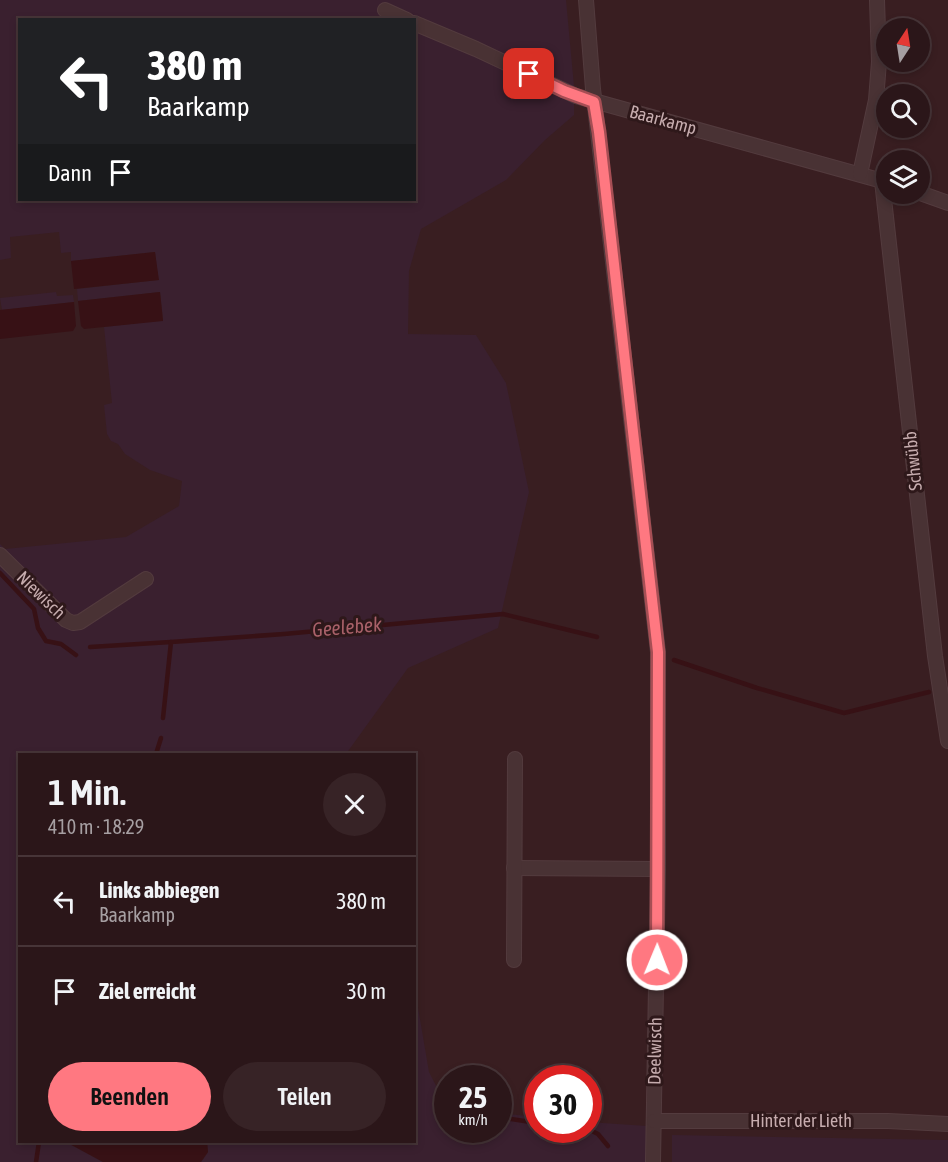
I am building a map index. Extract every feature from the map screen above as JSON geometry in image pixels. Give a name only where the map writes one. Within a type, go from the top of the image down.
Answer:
[{"type":"street","name":"Deelwisch","points":[[586,0],[594,102],[658,652],[658,869],[653,1162]]},
{"type":"street","points":[[860,174],[876,100],[879,62],[877,0]]},
{"type":"street","points":[[385,10],[403,18]]},
{"type":"street","name":"Baarkamp","points":[[416,23],[564,91],[594,102],[876,179]]},
{"type":"street","points":[[930,197],[948,203]]},
{"type":"street","name":"Schwübb","points":[[886,204],[935,656],[948,741]]},
{"type":"street","name":"Niewisch","points":[[0,555],[66,620],[73,624],[80,622],[147,579]]},
{"type":"street","points":[[514,960],[515,759]]},
{"type":"street","points":[[514,868],[658,869]]},
{"type":"street","name":"Hinter der Lieth","points":[[654,1121],[888,1121],[948,1124]]},
{"type":"shaded area","points":[[0,0],[566,0],[574,86],[574,115],[545,140],[506,180],[421,229],[409,271],[408,334],[476,335],[506,383],[529,492],[498,628],[408,668],[347,753],[18,753],[18,1143],[68,1143],[103,1162],[0,1162],[0,544],[5,549],[126,537],[179,506],[182,481],[150,470],[125,454],[107,434],[104,405],[112,403],[104,327],[163,320],[160,292],[78,301],[77,289],[158,280],[155,252],[71,261],[71,252],[61,253],[59,232],[10,237],[11,258],[0,260]]},
{"type":"shaded area","points":[[155,252],[159,280],[74,289],[71,261]]},
{"type":"shaded area","points":[[56,292],[57,296],[73,295],[74,302],[2,310],[0,298]]},
{"type":"shaded area","points":[[160,292],[163,321],[84,329],[81,326],[78,301]]},
{"type":"shaded area","points":[[74,302],[76,326],[73,331],[0,339],[0,310]]},
{"type":"shaded area","points":[[416,996],[429,1072],[434,1082],[434,1143],[512,1143],[512,1114],[524,1116],[524,1143],[602,1143],[602,1123],[647,1126],[646,1162],[201,1162],[208,1152],[207,1143],[416,1143]]},
{"type":"shaded area","points":[[672,1135],[948,1140],[948,1162],[672,1162]]},
{"type":"shaded area","points":[[68,1143],[207,1143],[208,1152],[201,1162],[103,1162]]},
{"type":"waterway","points":[[0,573],[34,609],[38,628],[46,641],[61,644],[76,655]]},
{"type":"waterway","name":"Geelebek","points":[[163,718],[171,642],[503,614],[597,637]]},
{"type":"waterway","points":[[90,647],[171,642]]},
{"type":"waterway","name":"Geelebek","points":[[674,660],[757,688],[844,713],[929,692]]},
{"type":"waterway","points":[[156,753],[161,738]]},
{"type":"waterway","points":[[512,1119],[524,1121]]},
{"type":"waterway","points":[[602,1139],[608,1146]]},
{"type":"waterway","points":[[36,1162],[39,1143]]},
{"type":"route","points":[[529,74],[594,102],[599,132],[658,652],[657,960]]}]
